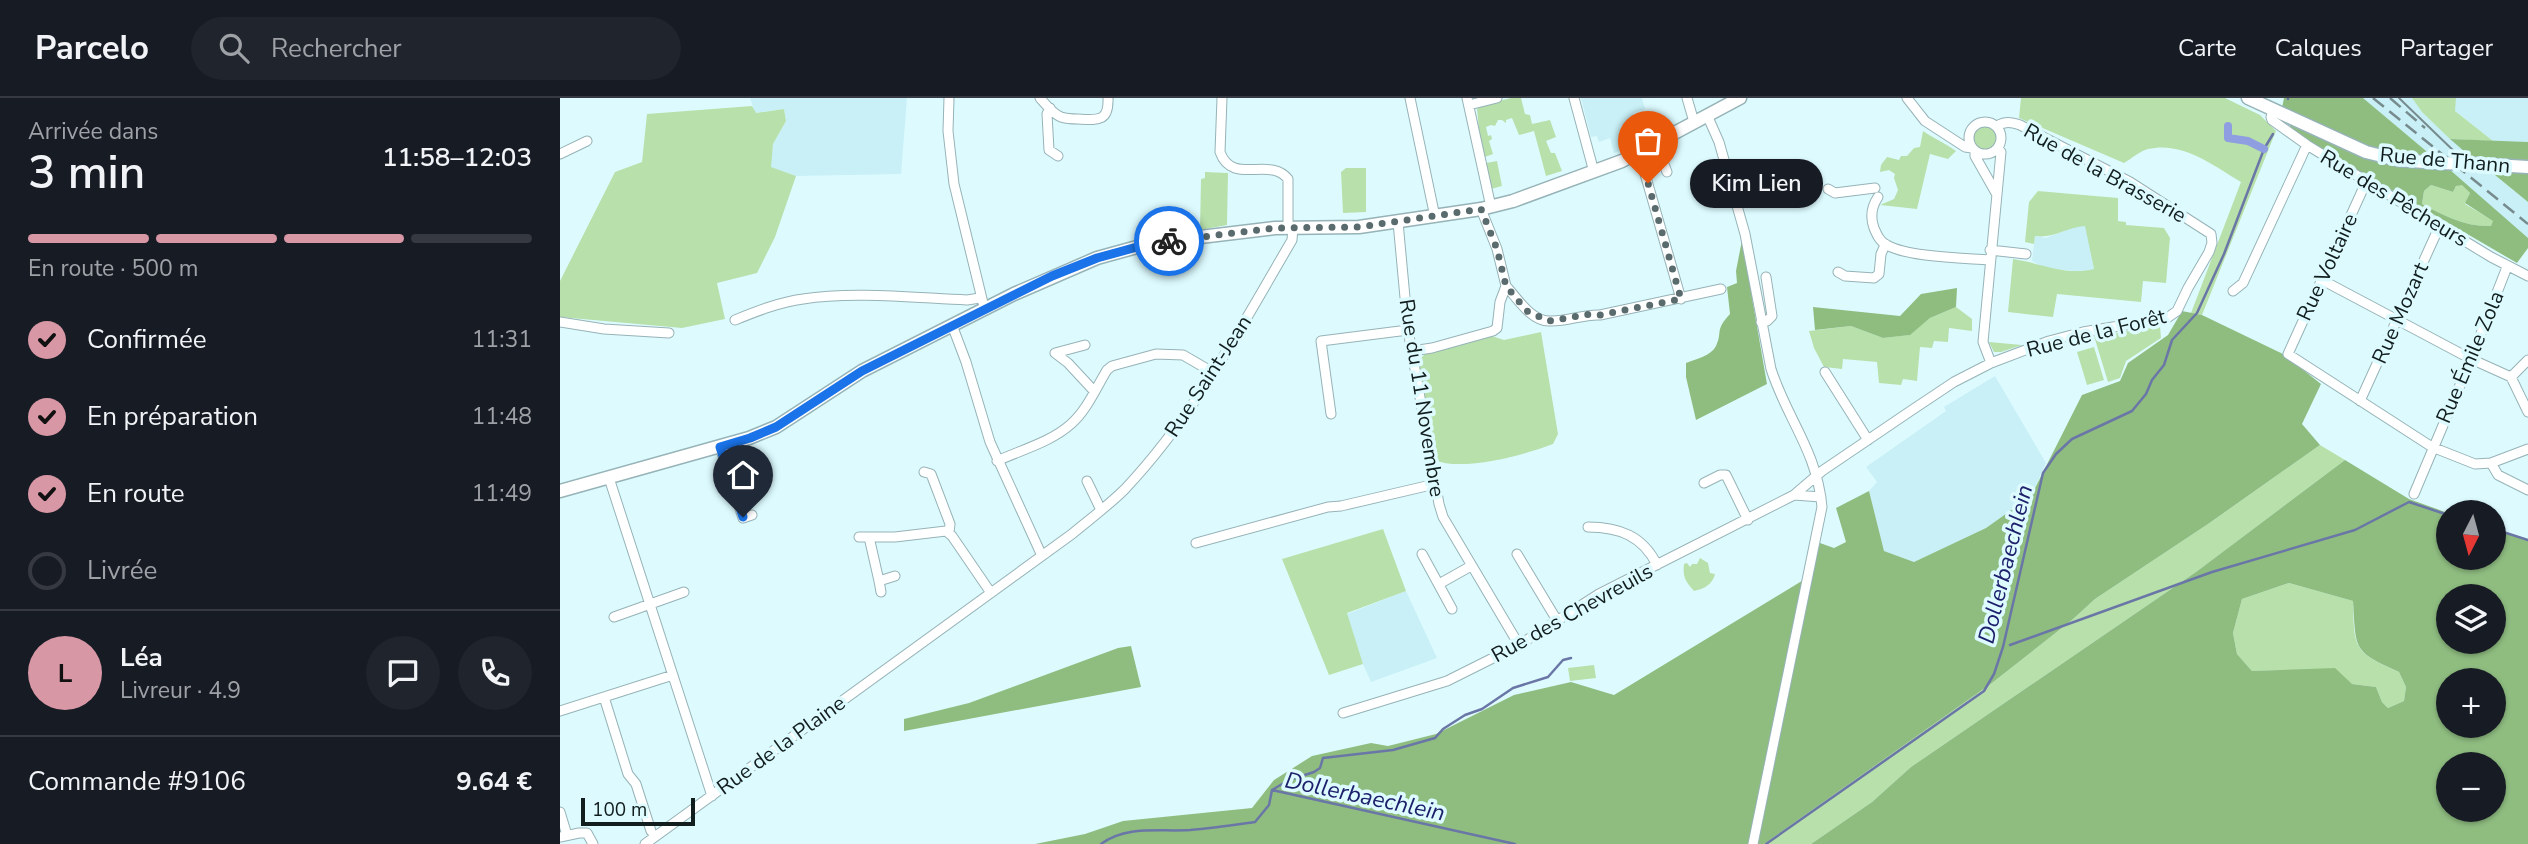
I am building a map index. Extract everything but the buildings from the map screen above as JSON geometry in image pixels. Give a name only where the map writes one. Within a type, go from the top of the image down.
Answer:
[{"type":"main road","points":[[560,491],[720,447],[776,427],[862,371],[952,325],[982,303],[1097,258],[1137,247],[1192,238],[1291,227],[1339,228],[1398,222],[1486,208],[1594,172],[1639,153],[1740,98]]},
{"type":"main road","name":"Rue de Thann","points":[[2248,98],[2365,152],[2398,160],[2528,167]]},
{"type":"street","points":[[735,320],[759,310],[802,299],[833,296],[967,300],[982,303],[954,184],[948,131],[949,98]]},
{"type":"street","points":[[1040,98],[1064,118],[1097,120],[1104,117],[1108,109],[1108,98]]},
{"type":"street","points":[[1222,98],[1220,152],[1223,160],[1235,169],[1275,170],[1283,173],[1288,179],[1291,227]]},
{"type":"street","points":[[1410,98],[1435,217]]},
{"type":"street","points":[[1497,98],[1468,101],[1486,208],[1506,286],[1527,311],[1549,321],[1590,314],[1600,315],[1721,289]]},
{"type":"street","points":[[1574,98],[1594,172]]},
{"type":"street","points":[[1686,98],[1694,122]]},
{"type":"street","points":[[1907,98],[1925,121],[2000,166]]},
{"type":"street","points":[[1049,108],[1049,150],[1059,156]]},
{"type":"street","name":"Rue des Pêcheurs","points":[[2273,110],[2270,117],[2272,120],[2307,145],[2507,267],[2528,276]]},
{"type":"street","points":[[1707,115],[1719,142],[1745,234],[1775,383],[1818,474],[1821,497],[1820,522],[1753,844]]},
{"type":"street","points":[[1950,137],[1982,122],[1997,126],[2002,140],[1998,149]]},
{"type":"street","name":"Rue de la Brasserie","points":[[1997,126],[2003,122],[2020,125],[2130,182],[2211,234]]},
{"type":"street","points":[[1973,127],[1969,135],[1977,152],[1975,156],[1996,194]]},
{"type":"street","points":[[560,154],[587,141]]},
{"type":"street","points":[[1656,144],[1667,172]]},
{"type":"street","points":[[2233,291],[2243,283],[2307,145]]},
{"type":"street","points":[[1977,152],[1998,149]]},
{"type":"street","points":[[1991,363],[1983,342],[2000,166],[2001,152],[1998,149]]},
{"type":"street","points":[[1639,153],[1681,299]]},
{"type":"street","name":"Rue Voltaire","points":[[2360,401],[2288,354],[2367,180]]},
{"type":"street","points":[[1828,190],[1876,192],[1871,220],[1877,235],[1885,244],[1901,251],[2026,254]]},
{"type":"street","name":"Rue du 11 Novembre","points":[[1398,222],[1408,330],[1434,484],[1443,517],[1520,645]]},
{"type":"street","name":"Rue Mozart","points":[[2360,401],[2440,225]]},
{"type":"street","name":"Rue Saint-Jean","points":[[883,671],[1042,556],[1123,491],[1181,422],[1214,373],[1292,240],[1291,227]]},
{"type":"street","name":"Rue de la Forêt","points":[[1818,474],[1954,382],[1991,363],[2049,341],[2083,332],[2167,318],[2178,310],[2209,252],[2211,234]]},
{"type":"street","points":[[1838,272],[1846,276],[1874,278],[1879,274],[1885,244]]},
{"type":"street","name":"Rue Émile Zola","points":[[2414,494],[2507,267]]},
{"type":"street","points":[[1761,322],[1772,316],[1766,278]]},
{"type":"street","points":[[2322,280],[2471,359],[2511,377],[2528,412]]},
{"type":"street","points":[[1412,351],[1493,331],[1497,328],[1500,302],[1506,286]]},
{"type":"street","points":[[560,322],[604,329],[668,333]]},
{"type":"street","points":[[952,325],[998,461],[1042,556]]},
{"type":"street","points":[[1331,414],[1321,341],[1408,330]]},
{"type":"street","points":[[1085,345],[1055,353],[1094,391]]},
{"type":"street","points":[[1068,363],[1073,348]]},
{"type":"street","points":[[998,461],[1058,433],[1081,413],[1112,366],[1156,354],[1183,355],[1214,373]]},
{"type":"street","points":[[2511,377],[2528,360]]},
{"type":"street","points":[[1825,372],[1868,440]]},
{"type":"street","points":[[2360,401],[2432,447],[2475,464],[2491,463],[2528,449]]},
{"type":"street","points":[[720,447],[743,517],[752,515]]},
{"type":"street","points":[[2491,463],[2498,475],[2528,490]]},
{"type":"street","points":[[924,472],[931,474],[950,524],[950,533],[991,593]]},
{"type":"street","name":"Rue des Chevreuils","points":[[1343,713],[1447,681],[1520,645],[1599,594],[1794,495],[1818,474]]},
{"type":"street","points":[[1704,483],[1726,475],[1748,520]]},
{"type":"street","points":[[609,478],[712,796]]},
{"type":"street","points":[[1087,481],[1101,510]]},
{"type":"street","points":[[1196,543],[1328,507],[1434,484]]},
{"type":"street","points":[[1794,495],[1821,497]]},
{"type":"street","points":[[1588,527],[1608,527],[1623,531],[1644,544],[1657,565]]},
{"type":"street","points":[[881,592],[864,537],[895,537],[942,530],[950,533]]},
{"type":"street","points":[[1423,554],[1452,610]]},
{"type":"street","points":[[1517,554],[1558,622]]},
{"type":"street","points":[[1439,584],[1471,566]]},
{"type":"street","points":[[879,581],[895,576]]},
{"type":"street","points":[[614,617],[684,592]]},
{"type":"street","name":"Rue de la Plaine","points":[[645,844],[883,671]]},
{"type":"street","points":[[560,711],[673,676]]},
{"type":"street","points":[[604,697],[628,774],[636,784],[651,831]]},
{"type":"street","points":[[560,812],[564,836],[587,833],[593,844]]},
{"type":"shaded area","points":[[750,98],[907,98],[901,174],[796,176],[770,167],[773,144],[786,121],[784,109],[755,113]]},
{"type":"shaded area","points":[[1581,98],[1642,98],[1645,109],[1633,113],[1636,122],[1620,127],[1626,149],[1614,153],[1610,138],[1599,142],[1597,136],[1591,137]]},
{"type":"shaded area","points":[[2363,98],[2412,98],[2422,112],[2467,153],[2528,202],[2528,238]]},
{"type":"shaded area","points":[[2456,98],[2528,98],[2528,142],[2493,141],[2454,110]]},
{"type":"shaded area","points":[[2076,226],[2086,226],[2094,270],[2045,268],[2032,261],[2035,236],[2046,238]]},
{"type":"shaded area","points":[[1995,376],[2046,463],[2031,496],[1986,528],[1914,562],[1884,551],[1869,491],[1877,482],[1866,467],[1946,411],[1944,407]]},
{"type":"shaded area","points":[[1406,591],[1437,658],[1371,682],[1347,614]]},
{"type":"green space","points":[[1521,98],[1525,114],[1530,115],[1532,124],[1550,120],[1556,137],[1546,141],[1551,153],[1555,153],[1562,171],[1546,176],[1534,131],[1519,135],[1512,118],[1506,120],[1506,123],[1498,120],[1495,126],[1486,127],[1488,136],[1491,135],[1492,139],[1489,141],[1493,154],[1485,157],[1480,140],[1477,109],[1479,106]]},
{"type":"green space","points":[[2021,98],[2225,98],[2260,115],[2276,131],[2202,315],[2191,313],[2241,182],[2197,156],[2173,148],[2148,149],[2124,163],[2019,118]]},
{"type":"green space","points":[[2284,98],[2363,98],[2432,156],[2395,154],[2371,148],[2282,108]]},
{"type":"green space","points":[[2412,98],[2456,98],[2455,111],[2493,141],[2450,139],[2422,112]]},
{"type":"green space","points":[[752,106],[756,113],[784,109],[786,121],[773,144],[771,167],[796,176],[775,237],[757,273],[717,283],[725,319],[682,328],[560,317],[560,281],[615,172],[642,162],[647,114]]},
{"type":"green space","points":[[2291,125],[2373,161],[2406,167],[2449,169],[2528,238],[2528,248],[2517,263],[2285,128]],"holes":[[[2431,185],[2453,192],[2456,186],[2462,185],[2470,193],[2465,203],[2493,221],[2491,226],[2464,223],[2422,204],[2424,191]]]},
{"type":"green space","points":[[1985,126],[1994,129],[1997,138],[1994,147],[1985,150],[1976,147],[1973,138],[1976,129]]},
{"type":"green space","points":[[1923,131],[1956,151],[1948,159],[1930,154],[1917,209],[1880,205],[1894,199],[1898,190],[1895,174],[1889,170],[1880,172],[1881,165],[1887,157],[1899,160],[1901,156],[1907,156],[1914,148],[1920,147]]},
{"type":"green space","points":[[2450,139],[2528,142],[2528,160],[2472,158]]},
{"type":"green space","points":[[1497,161],[1502,186],[1491,189],[1486,163]]},
{"type":"green space","points":[[1346,168],[1366,168],[1366,212],[1343,213],[1341,172]]},
{"type":"green space","points":[[2490,171],[2528,174],[2528,202]]},
{"type":"green space","points":[[1205,172],[1228,173],[1227,225],[1200,230],[1201,179],[1205,178]]},
{"type":"green space","points":[[2462,184],[2470,193],[2465,204],[2494,221],[2491,226],[2464,223],[2422,204],[2424,191],[2431,185],[2453,192],[2456,186]]},
{"type":"green space","points":[[2038,191],[2118,198],[2118,221],[2126,222],[2126,225],[2164,228],[2170,238],[2166,283],[2143,281],[2141,302],[2057,294],[2053,317],[2008,312],[2013,259],[2063,270],[2094,269],[2085,226],[2048,236],[2035,236],[2034,244],[2025,242],[2029,202]]},
{"type":"green space","points":[[1742,240],[1767,384],[1696,420],[1686,377],[1686,363],[1707,355],[1716,346],[1720,328],[1730,314],[1727,287],[1737,283],[1736,271]]},
{"type":"green space","points":[[1957,288],[1956,307],[1930,318],[1910,335],[1883,338],[1851,326],[1815,330],[1813,307],[1900,316],[1921,294]]},
{"type":"green space","points":[[1956,307],[1972,319],[1972,331],[1949,328],[1948,342],[1934,341],[1932,348],[1920,347],[1917,381],[1903,379],[1901,385],[1879,383],[1877,362],[1843,359],[1842,369],[1824,367],[1809,331],[1851,326],[1883,338],[1909,335],[1930,318]]},
{"type":"green space","points":[[2182,311],[2202,315],[2283,354],[2321,384],[2302,424],[2320,445],[2095,599],[1992,683],[1764,844],[1035,844],[1085,834],[1123,821],[1252,808],[1274,780],[1312,756],[1371,743],[1388,746],[1436,734],[1514,695],[1571,682],[1614,695],[1810,576],[1820,543],[1834,548],[1846,542],[1836,508],[1869,491],[1884,551],[1914,562],[1986,528],[2031,496],[2082,395],[2120,381],[2128,363],[2168,335]]},
{"type":"green space","points":[[2160,326],[2161,338],[2126,361],[2120,378],[2108,382],[2094,336]]},
{"type":"green space","points":[[1541,332],[1558,434],[1553,444],[1494,461],[1461,464],[1434,460],[1417,362],[1425,354],[1492,336],[1504,340]]},
{"type":"green space","points":[[1989,342],[2022,345],[1994,352]]},
{"type":"green space","points":[[2094,347],[2104,380],[2087,385],[2077,352]]},
{"type":"green space","points":[[2320,445],[2345,460],[2196,572],[1911,767],[1872,802],[1811,844],[1764,844],[1992,683],[2095,599]]},
{"type":"green space","points":[[2345,460],[2409,499],[2436,509],[2436,570],[2506,570],[2506,533],[2528,539],[2528,844],[1811,844],[1872,802],[1911,767],[2196,572]],"holes":[[[2289,583],[2353,601],[2355,630],[2360,647],[2373,659],[2399,672],[2406,687],[2404,701],[2388,708],[2382,702],[2376,687],[2352,684],[2335,668],[2252,671],[2237,654],[2233,633],[2242,599]]]},
{"type":"green space","points":[[1383,529],[1406,591],[1347,613],[1363,664],[1329,675],[1282,559]]},
{"type":"green space","points":[[1700,558],[1708,563],[1710,573],[1715,574],[1708,586],[1694,591],[1684,577],[1684,564],[1687,563],[1690,567],[1697,564]]},
{"type":"green space","points":[[2289,583],[2353,601],[2356,640],[2365,654],[2399,672],[2406,687],[2404,701],[2388,708],[2382,702],[2376,687],[2352,684],[2299,670],[2252,671],[2237,654],[2233,633],[2242,599]]},
{"type":"green space","points":[[1131,646],[1141,687],[904,731],[904,719],[969,703],[1118,648]]},
{"type":"green space","points":[[1594,665],[1596,678],[1570,681],[1568,668]]},
{"type":"waterway","points":[[2228,126],[2228,138],[2248,141],[2264,149]]},
{"type":"waterway","name":"Dollerbaechlein","points":[[1766,844],[1984,691],[1994,674],[2003,647],[2043,473],[2056,454],[2072,439],[2132,411],[2146,394],[2152,380],[2164,365],[2172,340],[2197,313],[2224,254],[2264,149],[2273,134]]},
{"type":"waterway","points":[[2010,645],[2212,572],[2355,530],[2409,502],[2436,511]]},
{"type":"waterway","points":[[2506,533],[2528,540]]},
{"type":"waterway","points":[[1272,790],[1289,780],[1314,772],[1320,768],[1323,758],[1393,750],[1435,738],[1443,729],[1465,715],[1482,709],[1513,688],[1548,677],[1563,660],[1571,658]]},
{"type":"waterway","name":"Dollerbaechlein","points":[[1272,790],[1515,844]]},
{"type":"waterway","name":"Dollerbaechlein","points":[[1101,844],[1132,832],[1190,830],[1255,822],[1269,805],[1272,790]]},
{"type":"tram line","points":[[2399,98],[2459,156]]},
{"type":"railway","points":[[2373,98],[2528,224]]},
{"type":"railway","points":[[2390,98],[2425,128]]},
{"type":"way so far","points":[[1169,241],[1275,228],[1359,227],[1481,209],[1497,249],[1506,286],[1527,311],[1549,321],[1590,314],[1600,315],[1681,299],[1648,183]]},
{"type":"place","name":"Kim Lien","points":[[1648,183]]},
{"type":"route","points":[[743,517],[720,447],[776,427],[862,371],[1052,276],[1097,258],[1169,241]]}]
